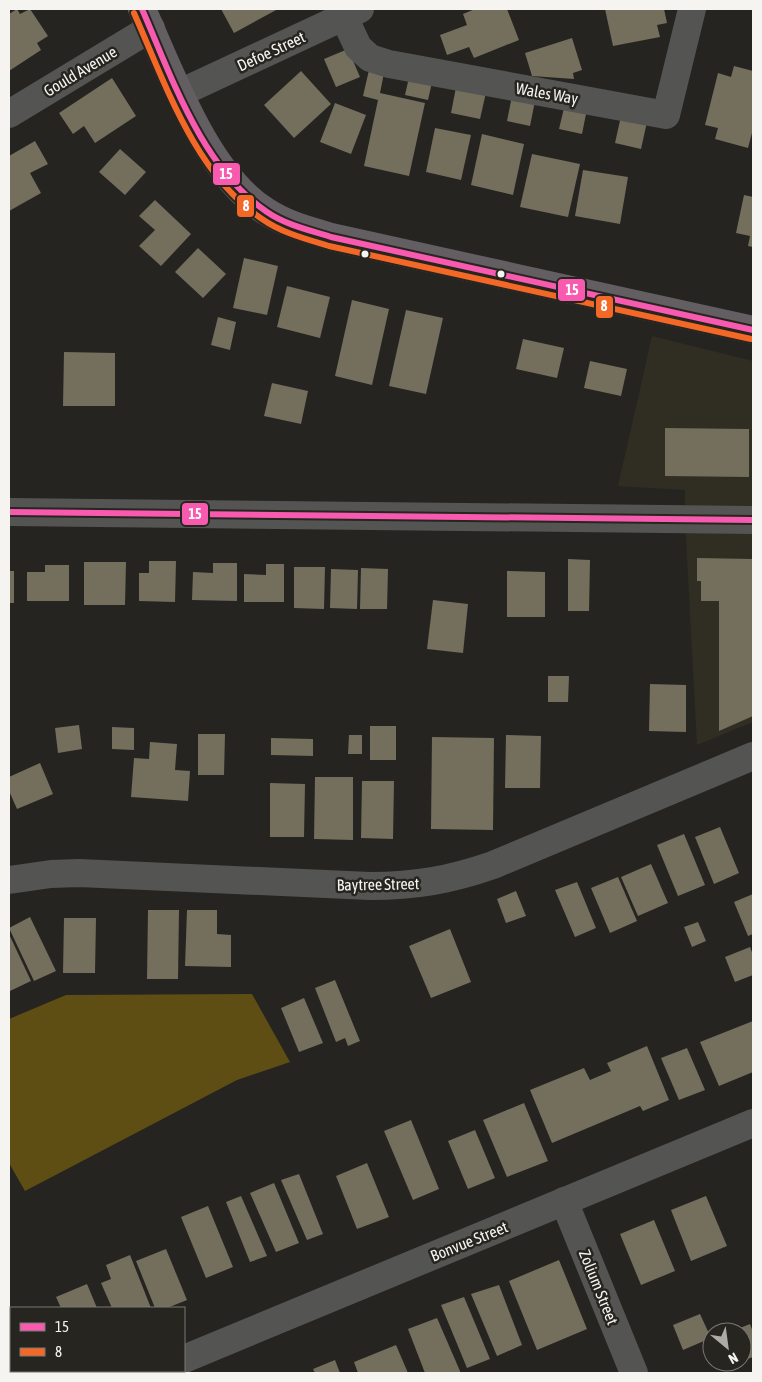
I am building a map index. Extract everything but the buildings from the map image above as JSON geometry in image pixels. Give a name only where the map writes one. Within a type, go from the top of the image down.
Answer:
[{"type":"main road","points":[[147,19],[201,136],[215,157],[239,189],[251,201],[284,222],[331,237],[753,330]]},
{"type":"street","name":"Wales Way","points":[[353,13],[358,46],[370,58],[376,60],[389,64],[666,115],[692,9]]},
{"type":"street","name":"Defoe Street","points":[[180,93],[353,13]]},
{"type":"street","name":"Gould Avenue","points":[[9,114],[147,19]]},
{"type":"street","points":[[9,512],[753,520]]},
{"type":"street","name":"Baytree Street","points":[[9,880],[51,874],[79,873],[370,886],[422,884],[462,875],[493,865],[753,756]]},
{"type":"street","name":"Bonvue Street","points":[[185,1359],[753,1123]]},
{"type":"street","name":"Zolium Street","points":[[564,1201],[634,1373]]},
{"type":"shaded area","points":[[652,336],[753,361],[753,722],[697,745],[685,490],[618,486]]},
{"type":"shaded area","points":[[252,994],[290,1062],[237,1080],[25,1191],[9,1163],[9,1019],[66,995]]},
{"type":"transit line","name":"15","points":[[142,9],[191,120],[207,147],[224,171],[244,193],[274,217],[331,237],[753,330]]},
{"type":"transit line","name":"8","points":[[134,13],[170,97],[200,153],[218,178],[239,200],[262,219],[278,228],[329,246],[751,339]]},
{"type":"transit line","name":"15","points":[[9,512],[753,520]]}]
